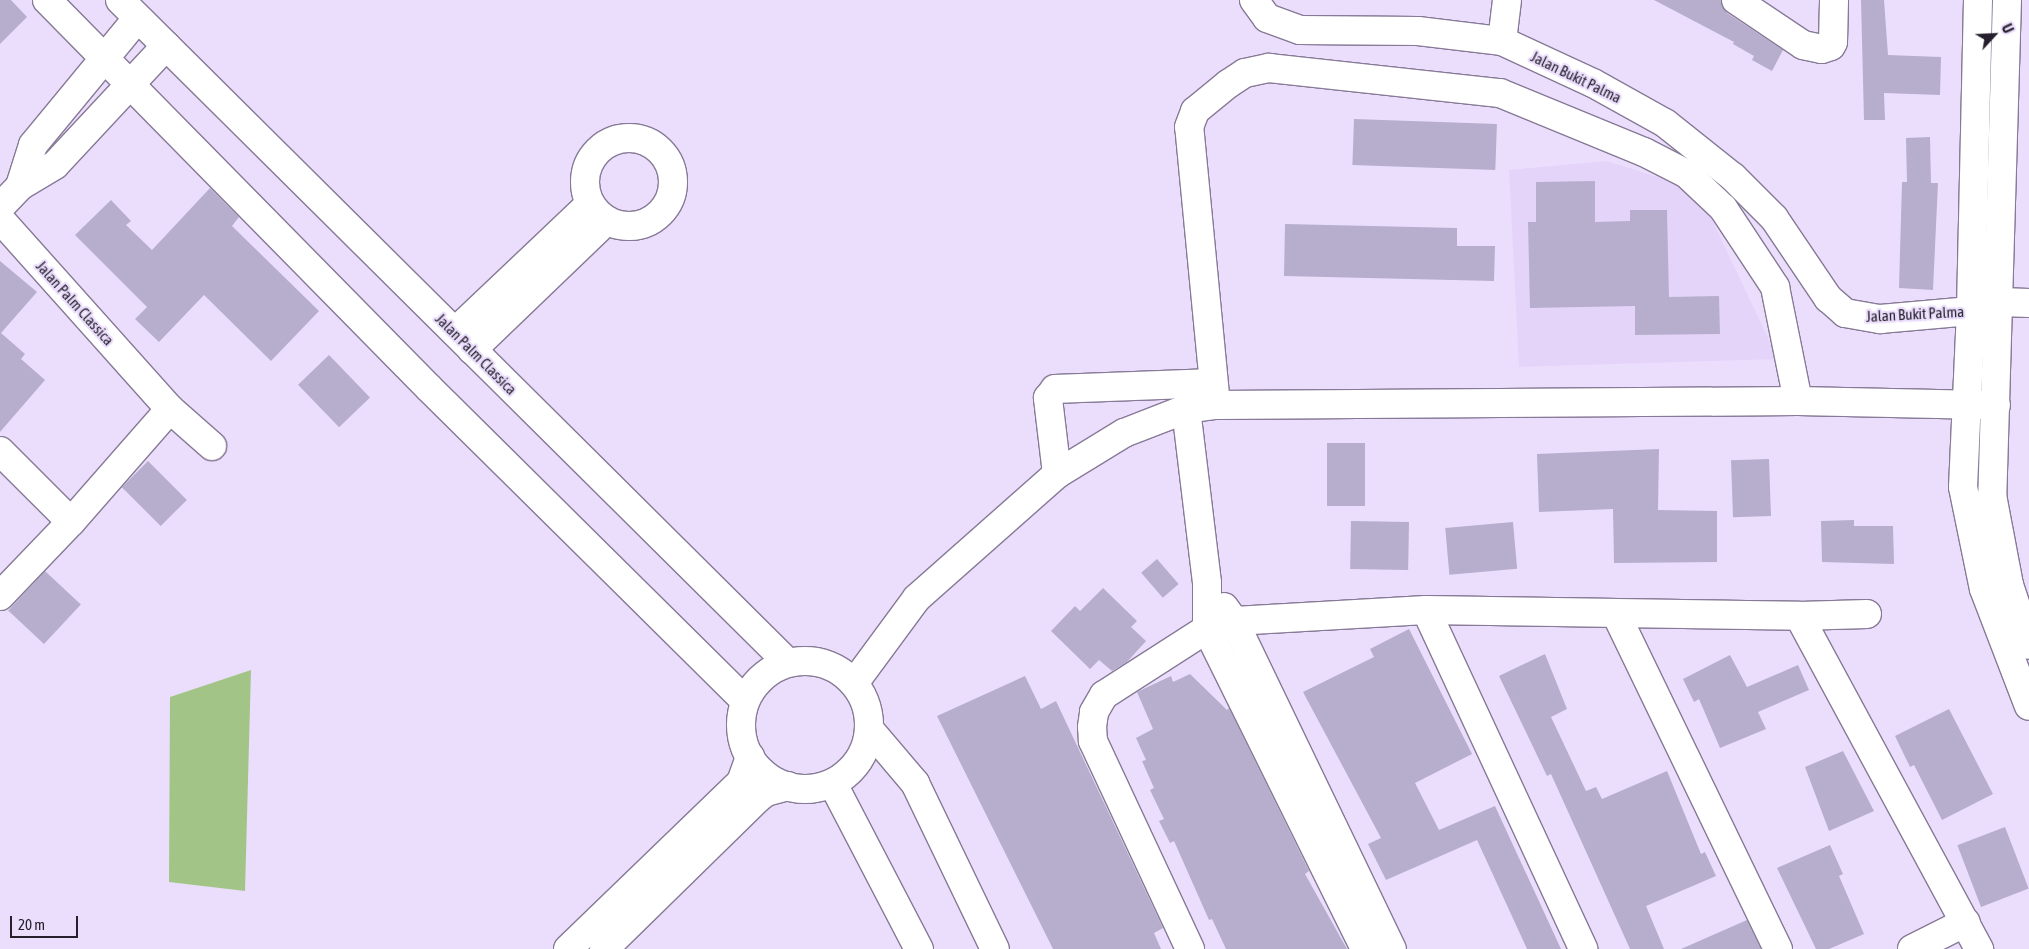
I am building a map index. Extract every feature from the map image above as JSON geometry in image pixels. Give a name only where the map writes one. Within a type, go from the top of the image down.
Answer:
[{"type":"street","points":[[46,0],[102,59],[130,82],[429,388],[745,701]]},
{"type":"street","name":"Jalan Bukit Palma","points":[[1254,0],[1267,18],[1300,30],[1418,31],[1502,41],[1593,83],[1665,123],[1726,171],[1774,218],[1824,292],[1845,313],[1880,319],[1971,321],[1978,0]]},
{"type":"street","points":[[1502,41],[1508,0]]},
{"type":"street","points":[[1736,0],[1804,45],[1822,49],[1831,46],[1833,42],[1834,0]]},
{"type":"street","points":[[2007,0],[1999,337],[1992,495],[2009,585],[2029,645]]},
{"type":"street","name":"Jalan Palm Classica","points":[[20,186],[33,145],[102,59],[128,10],[787,662]]},
{"type":"street","name":"Jalan Palm Classica","points":[[0,207],[20,186],[55,166],[130,82],[166,46]]},
{"type":"street","points":[[1214,394],[1189,127],[1195,111],[1228,84],[1245,73],[1269,68],[1500,93],[1644,152],[1687,174],[1722,208],[1775,287],[1798,401]]},
{"type":"street","points":[[464,341],[598,213]]},
{"type":"street","name":"Jalan Palm Classica","points":[[0,220],[170,409],[212,446]]},
{"type":"street","points":[[2029,303],[2000,302],[1971,321],[1963,487],[1984,589],[2029,706]]},
{"type":"street","points":[[1057,474],[1048,398],[1055,389],[1214,394],[1798,401],[1997,393]]},
{"type":"street","points":[[855,682],[917,598],[1057,474],[1124,433],[1186,409],[1214,394]]},
{"type":"street","points":[[0,596],[71,522],[170,409]]},
{"type":"street","points":[[1186,409],[1207,583],[1207,629],[1365,949]]},
{"type":"street","points":[[0,451],[71,522]]},
{"type":"street","points":[[1207,583],[1234,621],[1392,949]]},
{"type":"street","points":[[1426,610],[1583,949]]},
{"type":"street","points":[[1190,949],[1093,741],[1092,727],[1094,712],[1104,695],[1207,629],[1234,621],[1426,610],[1799,616],[1867,614]]},
{"type":"street","points":[[1616,614],[1778,949]]},
{"type":"street","points":[[1799,616],[1979,949]]},
{"type":"street","points":[[811,660],[835,667],[855,682],[867,704],[870,730],[859,762],[832,784],[814,789],[788,786],[762,772],[750,757],[741,720],[745,701],[755,684],[769,671],[787,662],[811,660]]},
{"type":"street","points":[[870,730],[915,783],[995,949]]},
{"type":"street","points":[[568,949],[742,782],[750,757]]},
{"type":"street","points":[[832,784],[919,949]]},
{"type":"street","points":[[604,949],[757,799],[766,792],[788,786]]},
{"type":"street","points":[[1912,949],[1966,922]]},
{"type":"shaded area","points":[[1607,161],[1698,190],[1778,359],[1519,367],[1509,170]]},
{"type":"green space","points":[[251,670],[245,891],[169,882],[170,697]]},
{"type":"building","points":[[0,0],[11,0],[27,17],[0,44]]},
{"type":"building","points":[[1654,0],[1721,0],[1727,13],[1783,50],[1772,71],[1752,60],[1754,56],[1733,44],[1734,42]]},
{"type":"building","points":[[1861,0],[1884,0],[1888,55],[1941,57],[1940,95],[1884,93],[1885,120],[1864,120]]},
{"type":"building","points":[[1354,119],[1497,124],[1495,170],[1352,165]]},
{"type":"building","points":[[1930,137],[1931,183],[1938,183],[1933,290],[1899,288],[1902,182],[1907,182],[1906,138]]},
{"type":"building","points":[[1595,181],[1595,222],[1630,221],[1630,210],[1667,210],[1669,297],[1719,296],[1720,334],[1635,335],[1635,306],[1530,308],[1528,222],[1536,222],[1536,182]]},
{"type":"building","points":[[210,188],[239,217],[232,226],[319,311],[271,361],[204,295],[159,342],[135,319],[147,307],[75,235],[111,200],[131,221],[126,225],[152,250]]},
{"type":"building","points":[[1285,224],[1457,228],[1457,246],[1495,246],[1494,281],[1284,276]]},
{"type":"building","points":[[0,261],[37,292],[1,333],[25,354],[21,359],[45,380],[0,432]]},
{"type":"building","points":[[329,355],[370,397],[339,427],[298,385]]},
{"type":"building","points":[[1327,443],[1365,443],[1365,506],[1327,506]]},
{"type":"building","points":[[1659,449],[1658,510],[1717,511],[1717,562],[1614,563],[1613,509],[1539,512],[1537,454]]},
{"type":"building","points":[[1769,459],[1771,516],[1733,517],[1731,460]]},
{"type":"building","points":[[148,461],[187,500],[161,526],[122,487]]},
{"type":"building","points":[[1854,520],[1854,526],[1893,526],[1894,564],[1822,562],[1821,521]]},
{"type":"building","points":[[1351,521],[1409,522],[1408,570],[1350,569]]},
{"type":"building","points":[[1513,522],[1517,569],[1449,575],[1445,528]]},
{"type":"building","points":[[1157,559],[1179,584],[1163,598],[1141,573]]},
{"type":"building","points":[[45,571],[81,604],[44,644],[8,610]]},
{"type":"building","points":[[1103,588],[1137,621],[1131,627],[1146,641],[1127,662],[1112,671],[1099,660],[1090,669],[1051,631],[1075,606],[1080,611]]},
{"type":"building","points":[[1409,629],[1472,754],[1415,783],[1439,830],[1495,806],[1561,949],[1527,949],[1477,840],[1386,880],[1368,844],[1381,838],[1303,692],[1374,657],[1370,649]]},
{"type":"building","points":[[1545,654],[1567,709],[1551,717],[1586,791],[1596,787],[1602,799],[1667,771],[1701,854],[1705,852],[1716,876],[1646,906],[1664,949],[1630,949],[1551,774],[1547,776],[1499,676]]},
{"type":"building","points":[[1730,655],[1747,687],[1798,665],[1809,690],[1758,712],[1766,729],[1720,748],[1699,699],[1694,702],[1683,679]]},
{"type":"building","points":[[1190,674],[1227,710],[1229,708],[1309,871],[1305,874],[1347,949],[1226,949],[1212,919],[1209,920],[1174,841],[1170,843],[1159,821],[1164,819],[1150,790],[1154,788],[1142,761],[1146,760],[1136,738],[1153,729],[1137,692],[1171,676],[1173,682]]},
{"type":"building","points":[[1025,676],[1041,709],[1056,701],[1163,928],[1154,933],[1161,949],[1053,949],[937,716]]},
{"type":"building","points":[[1949,709],[1993,794],[1942,820],[1914,765],[1910,767],[1895,736]]},
{"type":"building","points":[[1843,751],[1874,811],[1829,831],[1805,767]]},
{"type":"building","points":[[2005,827],[2029,889],[1981,907],[1957,845]]},
{"type":"building","points":[[1830,845],[1843,874],[1839,876],[1864,934],[1829,949],[1816,949],[1777,868]]},
{"type":"building","points":[[1747,920],[1761,949],[1681,949]]}]
